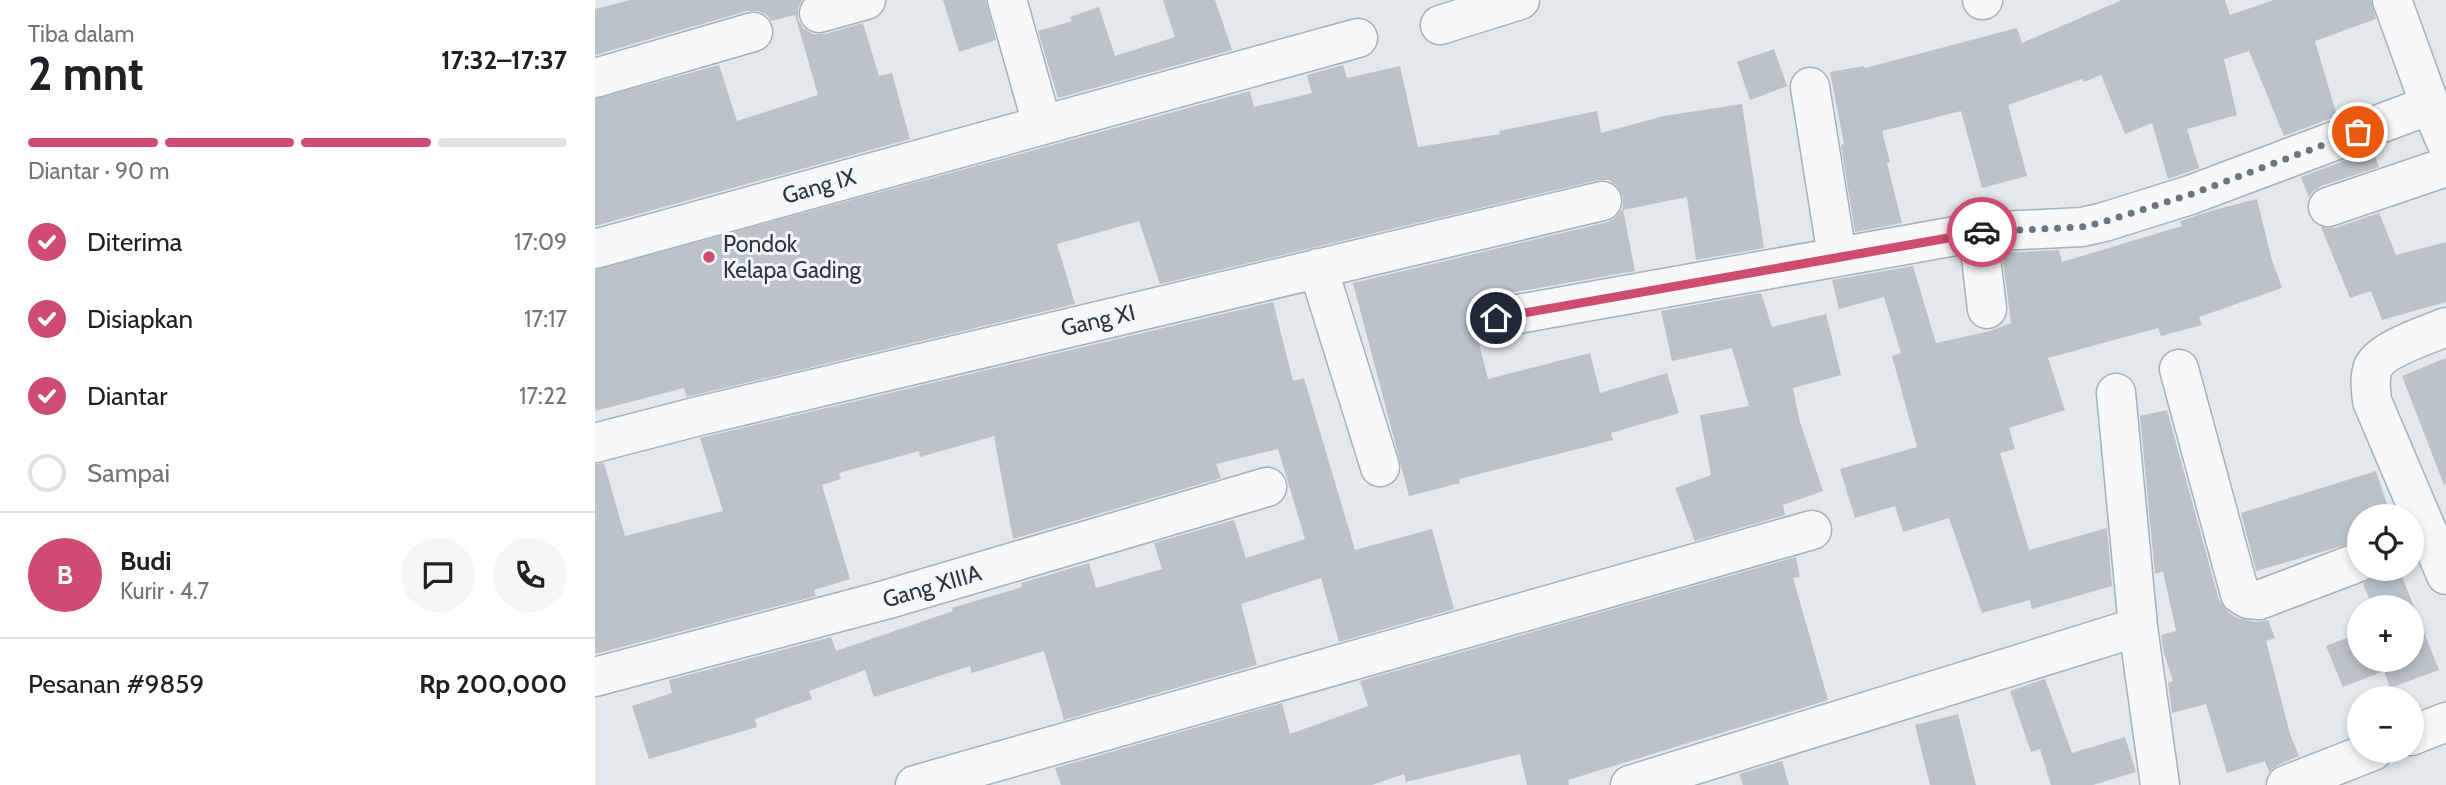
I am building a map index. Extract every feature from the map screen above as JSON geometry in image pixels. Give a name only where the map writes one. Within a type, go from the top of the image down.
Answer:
[{"type":"street","points":[[819,13],[866,0]]},
{"type":"street","points":[[1007,0],[1042,124]]},
{"type":"street","points":[[1440,26],[1520,0]]},
{"type":"street","points":[[2392,0],[2446,142]]},
{"type":"street","points":[[595,78],[753,32]]},
{"type":"street","name":"Gang IX","points":[[595,249],[1358,38]]},
{"type":"street","points":[[1809,87],[1837,256]]},
{"type":"street","points":[[1496,318],[1978,232],[2082,227],[2189,195],[2430,105]]},
{"type":"street","points":[[2328,207],[2446,167]]},
{"type":"street","name":"Gang XI","points":[[595,443],[695,416],[1602,201]]},
{"type":"street","points":[[1978,232],[1987,309]]},
{"type":"street","points":[[1318,268],[1380,467]]},
{"type":"street","points":[[2408,504],[2372,401],[2370,386],[2374,367],[2385,354],[2446,327]]},
{"type":"street","points":[[2179,369],[2240,594],[2248,599],[2259,600],[2347,567]]},
{"type":"street","points":[[2116,393],[2138,627],[2159,785]]},
{"type":"street","name":"Gang XIIIA","points":[[595,677],[885,600],[1267,487]]},
{"type":"street","points":[[915,785],[1812,530]]},
{"type":"street","points":[[2424,545],[2446,575]]},
{"type":"street","points":[[1630,785],[2138,627]]},
{"type":"street","points":[[2424,731],[2446,722]]},
{"type":"street","points":[[2286,785],[2347,761]]},
{"type":"building","points":[[630,0],[802,0],[798,8],[798,19],[803,28],[813,34],[825,34],[863,23],[879,76],[892,73],[910,139],[595,226],[595,99],[719,65],[737,121],[818,95],[795,15],[771,21],[759,11],[747,11],[595,55],[595,9]]},
{"type":"building","points":[[943,0],[986,0],[996,40],[959,52]]},
{"type":"building","points":[[1163,0],[1215,0],[1232,50],[1058,98],[1038,31],[1072,21],[1070,17],[1099,7],[1115,56],[1175,37]]},
{"type":"building","points":[[2122,0],[2225,0],[2230,15],[2274,0],[2371,0],[2376,19],[2315,41],[2337,116],[2284,136],[2249,51],[2224,59],[2237,115],[2187,129],[2199,168],[2168,179],[2152,123],[2125,134],[2101,75],[2008,105],[2027,176],[1982,188],[1961,111],[1882,131],[1902,223],[1855,232],[1841,145],[1844,144],[1830,72],[1864,66],[1865,68],[2017,28],[2022,43]]},
{"type":"building","points":[[1774,49],[1787,86],[1750,100],[1737,62]]},
{"type":"building","points":[[1343,65],[1347,78],[1400,66],[1418,147],[1500,134],[1499,131],[1597,111],[1601,133],[1664,116],[1742,104],[1764,248],[1696,260],[1687,197],[1623,210],[1635,271],[1492,296],[1471,311],[1488,379],[1590,353],[1600,393],[1667,373],[1679,413],[1611,433],[1613,440],[1459,479],[1460,483],[1409,496],[1353,283],[1608,222],[1623,208],[1623,197],[1617,186],[1609,180],[1598,180],[1160,284],[1139,221],[1057,244],[1075,304],[687,397],[684,388],[595,411],[595,270],[1250,91],[1254,107],[1312,93],[1307,75]]},
{"type":"building","points":[[2373,150],[2379,167],[2321,186],[2312,192],[2309,198],[2301,177]]},
{"type":"building","points":[[2257,199],[2271,257],[2282,288],[2199,317],[2202,325],[2161,336],[2158,328],[2048,358],[2065,410],[2009,428],[2015,449],[2000,453],[2029,550],[2107,528],[2112,586],[2032,609],[2030,600],[1982,613],[1949,518],[1903,532],[1895,506],[1855,518],[1840,469],[1917,447],[1892,356],[1901,353],[1884,297],[1839,309],[1832,280],[1913,266],[1936,343],[1990,331],[2011,323],[2002,253],[2059,250],[2062,262],[2182,226],[2180,221],[2214,210]]},
{"type":"building","points":[[2379,213],[2396,255],[2446,242],[2446,302],[2382,320],[2371,291],[2350,298],[2321,227],[2335,228]]},
{"type":"building","points":[[1761,293],[1772,327],[1826,314],[1841,375],[1793,388],[1799,419],[1823,491],[1783,505],[1785,515],[1695,541],[1675,488],[1711,475],[1700,415],[1749,406],[1732,348],[1672,361],[1661,311]]},
{"type":"building","points":[[1273,302],[1293,381],[1304,378],[1355,550],[1432,529],[1454,609],[1339,642],[1321,578],[1241,604],[1257,665],[1064,720],[1044,651],[972,673],[970,666],[874,697],[865,670],[809,691],[812,699],[755,719],[757,727],[649,759],[632,706],[672,693],[669,680],[831,637],[836,651],[953,611],[952,608],[1022,587],[1021,583],[1089,563],[1096,588],[1162,569],[1154,543],[1234,520],[1246,558],[1305,539],[1278,449],[1216,464],[1221,478],[1013,539],[994,436],[920,457],[919,451],[839,473],[841,479],[822,485],[850,579],[814,590],[816,596],[595,654],[595,464],[604,463],[625,536],[723,511],[700,438]]},
{"type":"building","points":[[2446,358],[2446,484],[2444,485],[2402,376]]},
{"type":"building","points":[[2167,410],[2219,600],[2228,612],[2237,618],[2257,622],[2268,620],[2275,638],[2266,641],[2290,734],[2299,756],[2269,772],[2265,761],[2227,773],[2206,704],[2172,713],[2168,683],[2173,681],[2161,635],[2176,631],[2163,571],[2155,574],[2140,416]]},
{"type":"building","points":[[2376,471],[2387,504],[2347,504],[2347,544],[2256,571],[2241,513]]},
{"type":"building","points":[[1796,557],[1800,577],[1793,578],[1828,700],[1568,780],[1569,785],[1527,785],[1520,754],[1406,782],[1404,774],[1372,785],[1061,785],[1055,768],[1282,703],[1290,734],[1368,706],[1360,681]]},
{"type":"building","points":[[2368,581],[2404,581],[2409,595],[2368,595],[2363,584]]},
{"type":"building","points":[[2424,632],[2439,670],[2389,686],[2384,672],[2424,672]]},
{"type":"building","points":[[2347,638],[2347,672],[2381,672],[2343,687],[2326,646]]},
{"type":"building","points":[[2045,679],[2072,753],[2125,737],[2136,772],[2093,785],[2051,785],[2040,749],[2031,752],[2010,691]]},
{"type":"building","points":[[1958,714],[1976,785],[1930,785],[1915,725]]},
{"type":"building","points":[[1782,761],[1789,785],[1743,785],[1739,774]]},
{"type":"way so far","points":[[1982,232],[2058,229],[2103,222],[2189,195],[2358,132]]},
{"type":"place","name":"Pondok Kelapa Gading","points":[[709,257]]},
{"type":"route","points":[[1496,318],[1982,232]]}]
